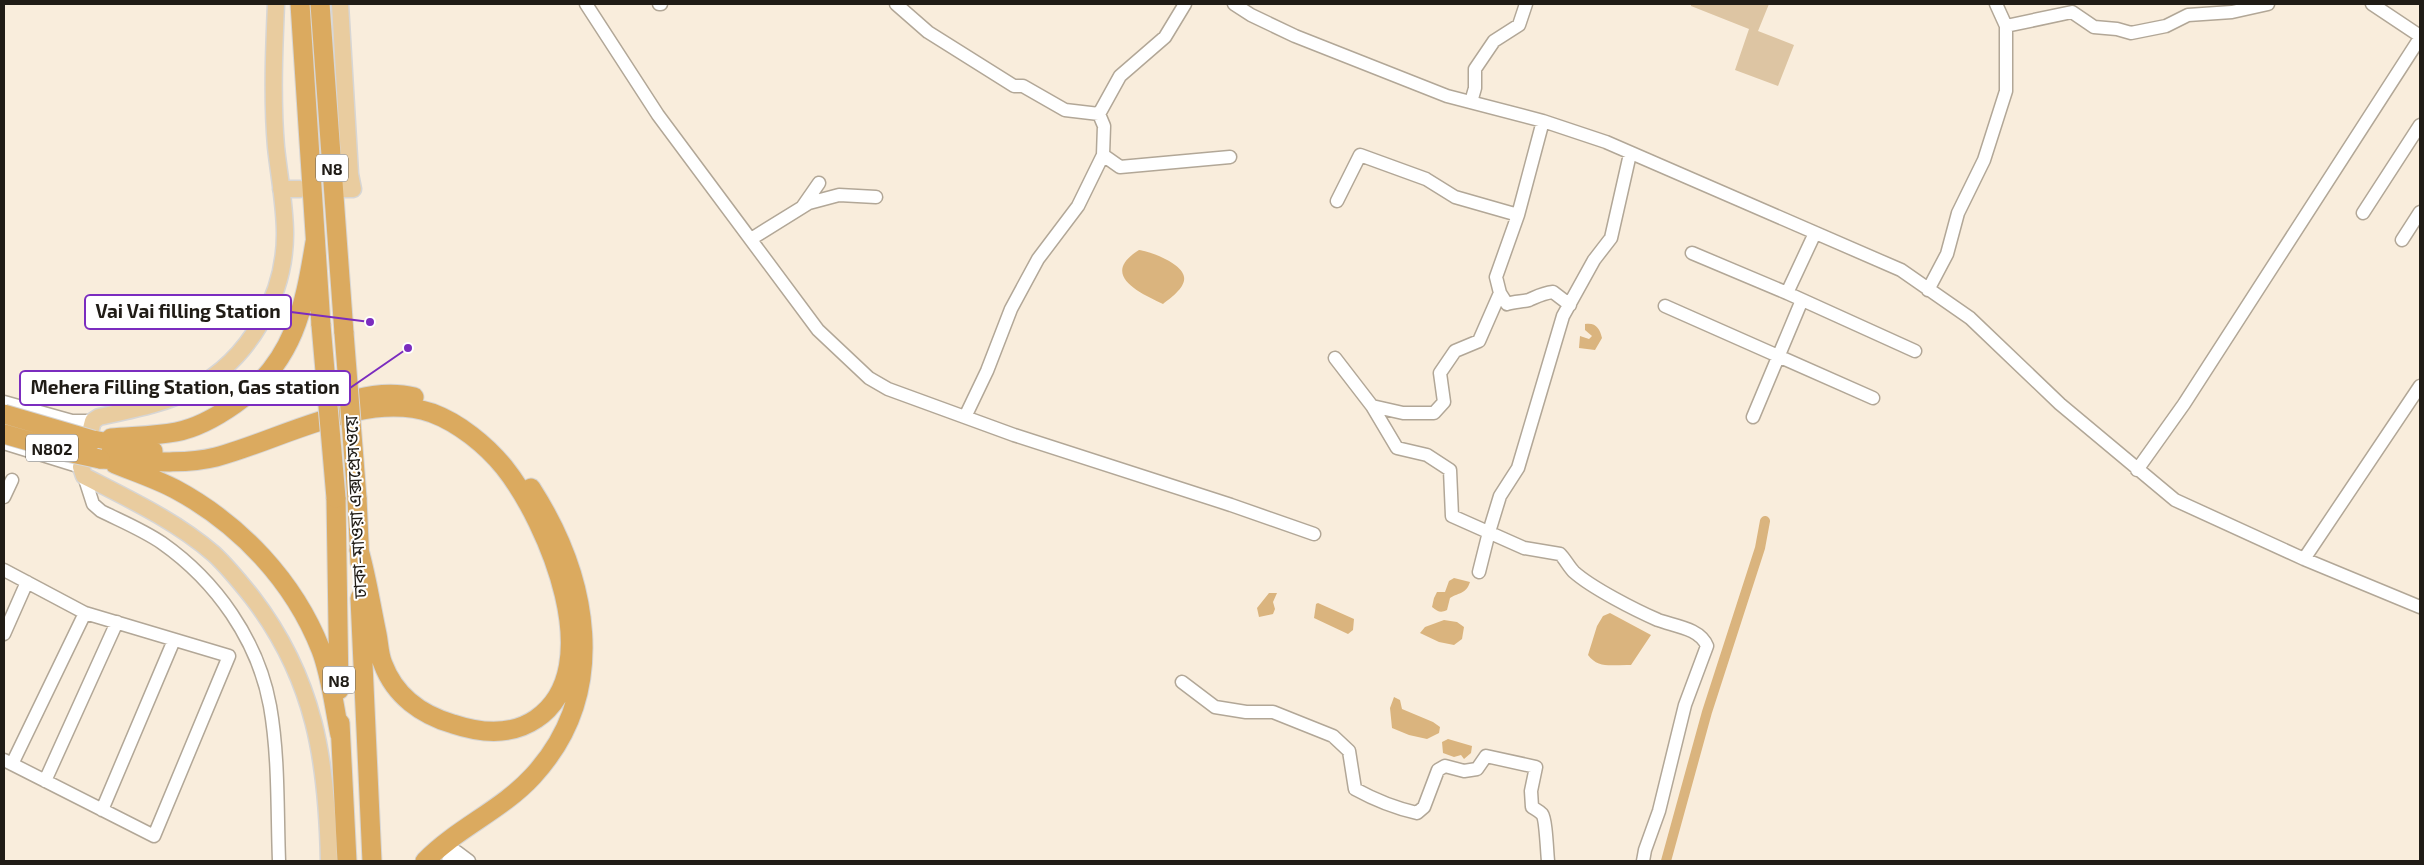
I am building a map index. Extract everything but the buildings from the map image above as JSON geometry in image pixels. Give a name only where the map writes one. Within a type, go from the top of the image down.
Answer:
[{"type":"highway","name":"ঢাকা-মাওয়া এক্সপ্রেসওয়ে","points":[[300,4],[321,325],[336,498],[340,735],[335,857]]},
{"type":"highway","name":"ঢাকা-মাওয়া এক্সপ্রেসওয়ে","points":[[320,4],[357,498],[362,668],[372,861]]},
{"type":"highway","points":[[93,430],[177,432],[218,416],[255,390],[278,362],[295,332],[307,292],[315,242]]},
{"type":"highway","points":[[93,430],[146,451],[171,452],[200,449],[235,440],[362,396],[407,395],[433,402],[462,416],[487,435],[509,457],[548,514],[565,552],[578,600],[582,642],[581,682],[572,716],[555,748],[532,777],[425,861]]},
{"type":"highway","points":[[100,458],[155,461],[214,457],[338,416],[379,408],[407,408],[432,413],[455,425],[487,449],[504,468],[540,527],[553,559],[568,620],[571,650],[566,682],[549,709],[530,723],[516,730],[496,732],[458,726],[439,720],[415,707],[397,690],[383,664],[359,550]]},
{"type":"highway","name":"N802","points":[[4,414],[93,430]]},
{"type":"highway","name":"N802","points":[[4,434],[67,452],[100,458]]},
{"type":"highway","points":[[100,458],[175,489],[216,515],[270,564],[306,618],[321,650],[340,735]]},
{"type":"main road","points":[[276,4],[276,146],[285,234],[282,261],[275,291],[265,315],[253,336],[211,378],[176,397],[99,417],[93,430],[82,472],[170,522],[215,555],[268,618],[288,652],[313,716],[320,751],[335,857]]},
{"type":"main road","points":[[340,4],[349,165],[353,189],[342,189]]},
{"type":"main road","points":[[281,189],[300,189]]},
{"type":"street","points":[[586,4],[658,115],[818,330],[869,378],[888,389],[965,417],[1232,504],[1314,534]]},
{"type":"street","points":[[896,4],[928,32],[1014,86],[1023,86],[1065,110],[1099,114]]},
{"type":"street","points":[[1099,114],[1120,76],[1164,37],[1185,4]]},
{"type":"street","points":[[1234,4],[1251,15],[1295,36],[1447,96],[1543,121],[1597,138],[1630,154],[1901,270],[1970,318],[2060,404],[2175,500],[2304,560],[2420,607]]},
{"type":"street","points":[[1471,102],[1476,88],[1475,69],[1494,42],[1519,25],[1526,4]]},
{"type":"street","points":[[1928,290],[1947,254],[1958,214],[1984,160],[2006,92],[2006,26],[1996,4]]},
{"type":"street","points":[[2006,26],[2072,12],[2094,27],[2117,29],[2131,33],[2166,26],[2188,15],[2232,12],[2268,4]]},
{"type":"street","points":[[2137,470],[2184,404],[2420,37],[2372,4]]},
{"type":"street","points":[[965,417],[987,371],[1012,310],[1038,259],[1078,206],[1103,155],[1104,126],[1099,114]]},
{"type":"street","points":[[1543,121],[1518,215],[1496,277],[1500,294],[1508,304],[1516,300],[1528,300],[1538,294],[1553,292],[1570,305]]},
{"type":"street","points":[[2363,213],[2420,125]]},
{"type":"street","points":[[1480,572],[1500,496],[1518,468],[1564,316],[1594,260],[1611,238],[1630,154]]},
{"type":"street","points":[[1103,155],[1120,166],[1230,156]]},
{"type":"street","points":[[1337,200],[1360,155],[1426,179],[1455,197],[1518,215]]},
{"type":"street","points":[[801,208],[819,182]]},
{"type":"street","points":[[751,239],[809,203],[839,195],[876,197]]},
{"type":"street","points":[[2402,240],[2420,212]]},
{"type":"street","points":[[1787,293],[1815,233]]},
{"type":"street","points":[[1692,253],[1787,293],[1914,351]]},
{"type":"street","points":[[1372,406],[1402,413],[1434,412],[1444,402],[1440,373],[1455,351],[1479,341],[1500,294]]},
{"type":"street","points":[[1753,418],[1802,300]]},
{"type":"street","points":[[1665,306],[1873,398]]},
{"type":"street","points":[[1335,358],[1372,406],[1397,448],[1427,454],[1450,470],[1452,516],[1524,548],[1560,554],[1574,571],[1601,590],[1657,619],[1693,631],[1705,640],[1707,646],[1685,705],[1659,811],[1643,861]]},
{"type":"street","points":[[2304,560],[2420,386]]},
{"type":"street","points":[[4,402],[72,421],[93,430]]},
{"type":"street","points":[[4,443],[82,472],[93,504],[101,511],[161,542],[219,596],[236,620],[262,672],[270,706],[274,736],[279,861]]},
{"type":"street","points":[[4,497],[12,480]]},
{"type":"street","points":[[4,570],[85,613],[229,656],[154,836],[8,762],[85,613]]},
{"type":"street","points":[[4,634],[27,582]]},
{"type":"street","points":[[45,781],[117,622]]},
{"type":"street","points":[[102,810],[174,640]]},
{"type":"street","points":[[1182,682],[1215,707],[1246,712],[1273,712],[1334,736],[1349,751],[1355,789],[1372,799],[1417,813],[1424,807],[1438,770],[1445,766],[1464,770],[1477,769],[1486,756],[1536,767],[1530,791],[1532,807],[1541,814],[1545,823],[1544,834],[1548,861]]},
{"type":"street","points":[[448,861],[457,852],[469,861]]},
{"type":"shaded area","points":[[1691,4],[1769,4],[1758,31],[1794,45],[1778,86],[1735,70],[1749,29],[1691,6]]},
{"type":"shaded area","points":[[1139,250],[1165,259],[1178,267],[1182,272],[1184,277],[1183,285],[1163,304],[1135,289],[1127,282],[1123,275],[1123,267],[1128,259]]},
{"type":"shaded area","points":[[1585,324],[1595,325],[1600,332],[1602,338],[1595,350],[1579,348],[1580,336],[1589,339],[1592,336],[1585,330]]},
{"type":"shaded area","points":[[1454,578],[1470,582],[1465,591],[1450,598],[1447,610],[1438,611],[1432,607],[1434,598],[1437,592],[1445,592],[1449,581]]},
{"type":"shaded area","points":[[1269,593],[1277,593],[1273,602],[1275,609],[1273,614],[1259,617],[1257,608]]},
{"type":"shaded area","points":[[1318,603],[1354,619],[1353,630],[1348,634],[1314,618],[1316,604]]},
{"type":"shaded area","points":[[1610,613],[1651,635],[1631,665],[1597,663],[1588,655],[1597,626],[1603,616]]},
{"type":"shaded area","points":[[1444,620],[1457,622],[1464,627],[1462,639],[1454,645],[1439,642],[1420,633],[1425,627]]},
{"type":"shaded area","points":[[1394,697],[1400,700],[1402,709],[1433,722],[1440,727],[1439,733],[1427,739],[1409,735],[1392,728],[1390,708]]},
{"type":"shaded area","points":[[1448,739],[1472,746],[1471,753],[1464,759],[1461,755],[1454,757],[1443,753],[1442,742]]},
{"type":"waterway","points":[[1666,861],[1707,712],[1760,548],[1765,521]]},
{"type":"place","name":"Vai Vai filling Station","points":[[370,322]]},
{"type":"place","name":"Mehera Filling Station, Gas station","points":[[408,348]]}]
